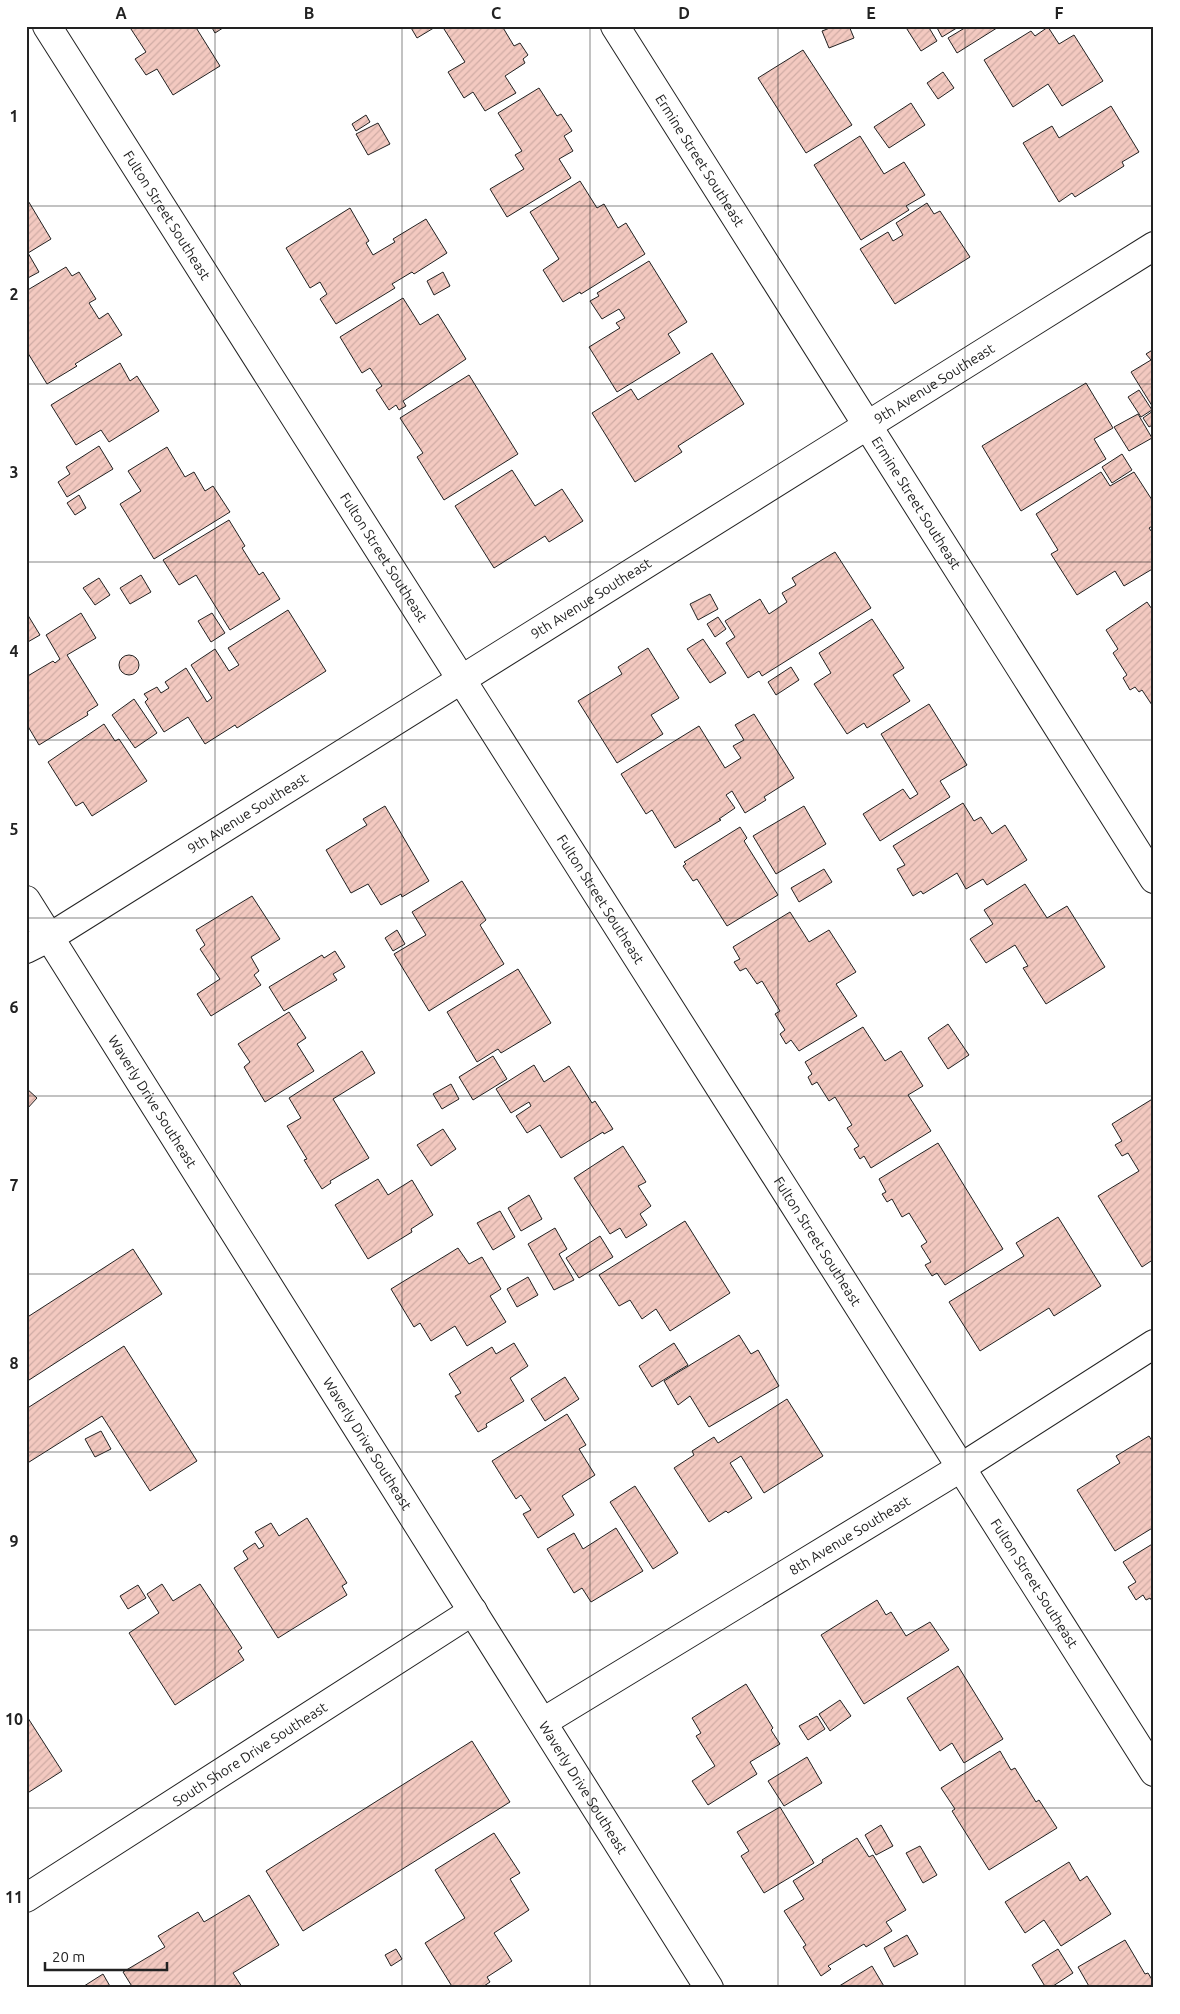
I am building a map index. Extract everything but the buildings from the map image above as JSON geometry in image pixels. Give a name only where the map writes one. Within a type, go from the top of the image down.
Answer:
[{"type":"street","name":"Fulton Street Southeast","points":[[46,26],[1154,1772]]},
{"type":"street","name":"Ermine Street Southeast","points":[[615,26],[1154,879]]},
{"type":"street","name":"9th Avenue Southeast","points":[[38,943],[1154,246]]},
{"type":"street","name":"Waverly Drive Southeast","points":[[26,900],[38,943],[473,1611],[709,1988]]},
{"type":"street","name":"8th Avenue Southeast","points":[[543,1722],[962,1468],[1154,1344]]},
{"type":"street","name":"South Shore Drive Southeast","points":[[26,1898],[473,1611]]}]
